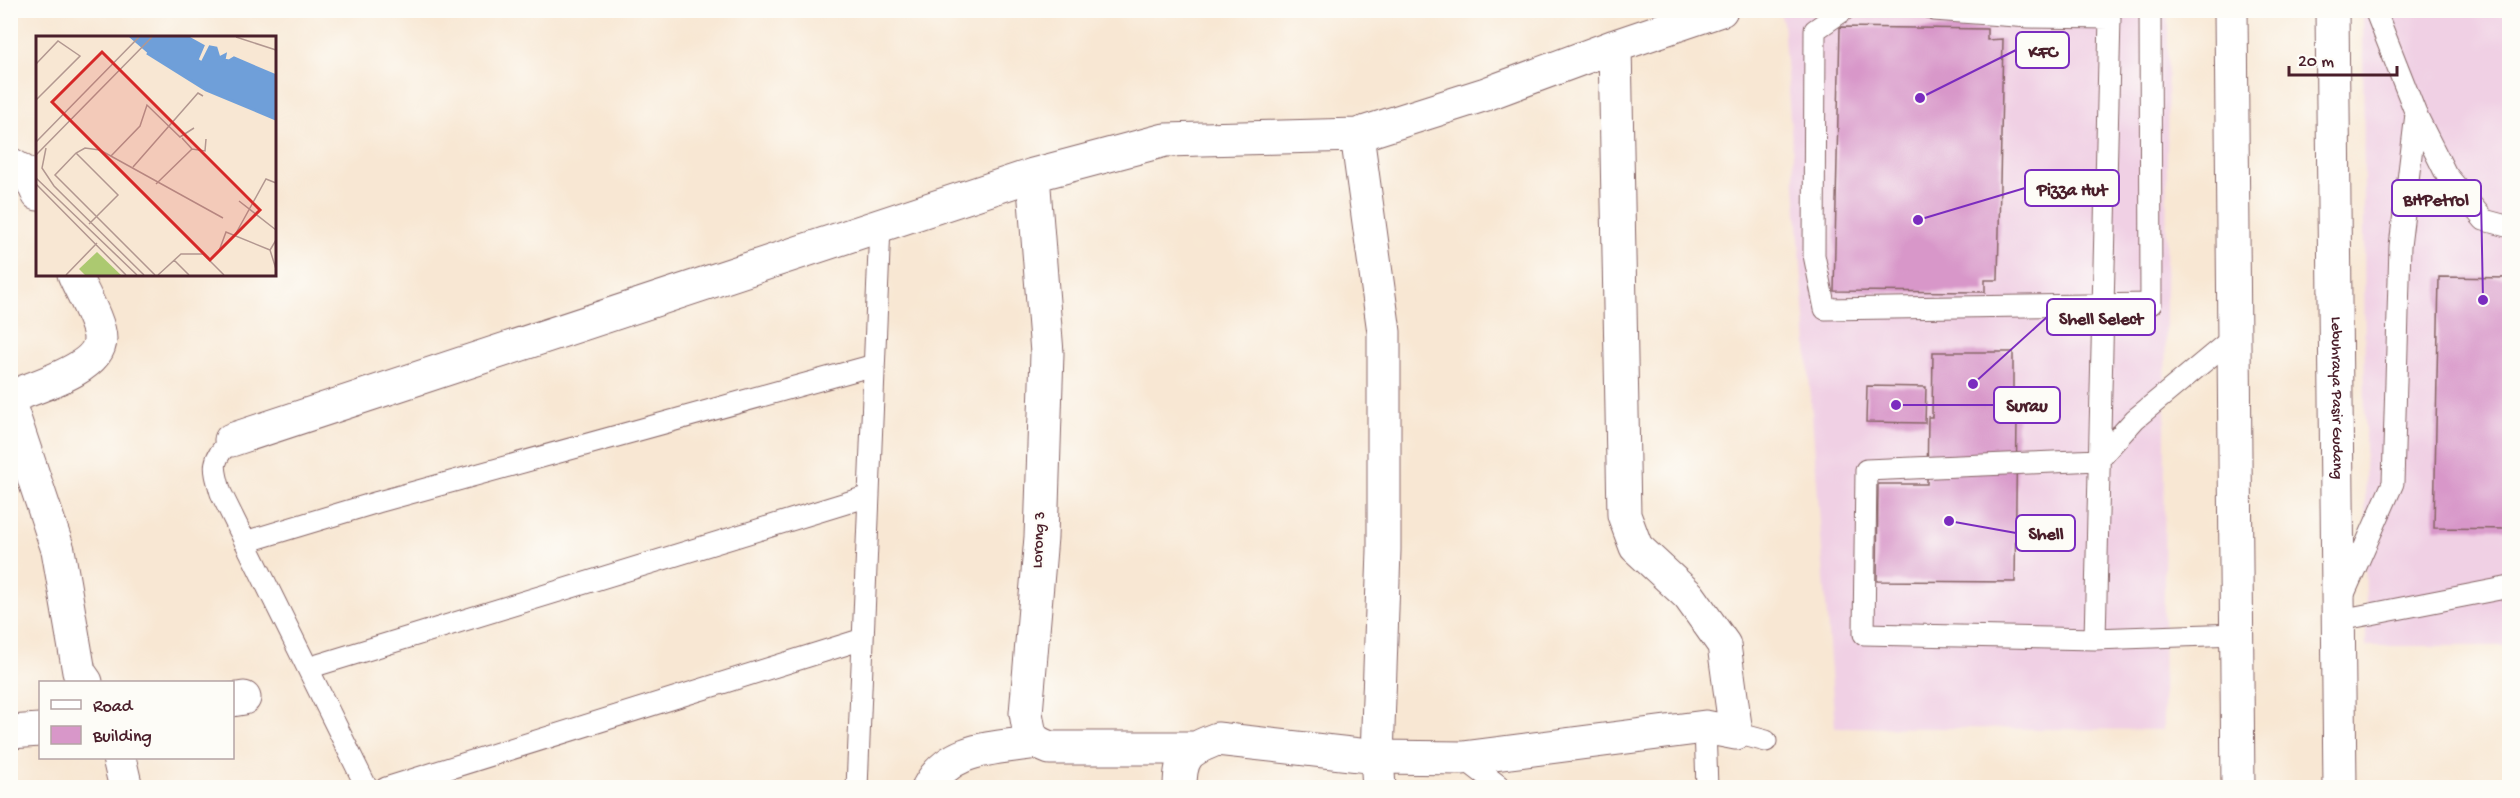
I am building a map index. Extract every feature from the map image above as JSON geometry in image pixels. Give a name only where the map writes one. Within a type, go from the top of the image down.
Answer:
[{"type":"main road","points":[[231,440],[1033,176],[1165,140],[1357,135],[1486,94],[1721,10]]},
{"type":"main road","points":[[2231,10],[2238,788]]},
{"type":"main road","name":"Lebuhraya Pasir Gudang","points":[[2332,10],[2340,788]]},
{"type":"main road","points":[[928,788],[934,777],[954,758],[968,753],[1036,742],[1050,748],[1194,748],[1217,739],[1378,772],[1463,758],[1705,727],[1751,737],[1724,645],[1689,597],[1636,547],[1624,515],[1615,46]]},
{"type":"main road","points":[[1357,135],[1384,332],[1384,550],[1378,772]]},
{"type":"main road","points":[[10,164],[30,176],[36,190]]},
{"type":"main road","name":"Lorong 3","points":[[1033,176],[1047,353],[1041,537],[1026,713],[1030,735],[1036,742]]},
{"type":"main road","points":[[10,397],[81,368],[96,355],[100,339],[98,327],[75,276]]},
{"type":"main road","points":[[10,406],[58,550],[79,672],[85,681]]},
{"type":"main road","points":[[10,732],[39,730]]},
{"type":"main road","points":[[1180,788],[1180,768],[1194,748]]},
{"type":"main road","points":[[119,759],[126,788]]},
{"type":"lane","points":[[1844,10],[1815,30],[1814,255],[1825,309],[2151,304],[2150,10]]},
{"type":"lane","points":[[1934,10],[2029,16],[2110,14],[2101,304],[2095,639]]},
{"type":"lane","points":[[2375,10],[2416,114],[2446,174],[2484,220],[2510,227]]},
{"type":"lane","points":[[2339,612],[2393,483],[2400,246],[2416,114]]},
{"type":"lane","points":[[857,788],[880,226]]},
{"type":"lane","points":[[2235,336],[2135,419],[2098,460],[1866,470],[1864,634],[2095,639],[2237,634]]},
{"type":"lane","points":[[245,542],[412,493],[874,365]]},
{"type":"lane","points":[[231,440],[217,455],[214,471],[221,493],[367,788]]},
{"type":"lane","points":[[308,668],[869,496]]},
{"type":"lane","points":[[2339,612],[2510,587]]},
{"type":"lane","points":[[386,788],[863,639]]},
{"type":"lane","points":[[1705,727],[1707,788]]},
{"type":"lane","points":[[1463,758],[1502,788]]},
{"type":"shaded area","points":[[1779,11],[2168,11],[2163,730],[1835,727],[1783,22]]},
{"type":"shaded area","points":[[2363,11],[2509,11],[2509,646],[2366,646]]},
{"type":"building","points":[[1840,27],[1987,29],[1987,40],[2003,39],[1998,280],[1985,280],[1985,292],[1834,291]]},
{"type":"building","points":[[2439,277],[2510,278],[2510,529],[2434,528]]},
{"type":"building","points":[[1933,352],[2013,352],[2013,417],[2017,417],[2015,582],[1877,581],[1878,484],[1927,484],[1928,417],[1932,417]]},
{"type":"building","points":[[1867,386],[1926,387],[1925,423],[1866,422]]},
{"type":"place","name":"KFC","points":[[1920,98]]},
{"type":"place","name":"Pizza Hut","points":[[1918,220]]},
{"type":"place","name":"BHPetrol","points":[[2483,300]]},
{"type":"place","name":"Shell Select","points":[[1973,384]]},
{"type":"place","name":"Surau","points":[[1896,405]]},
{"type":"place","name":"Shell","points":[[1949,521]]}]
